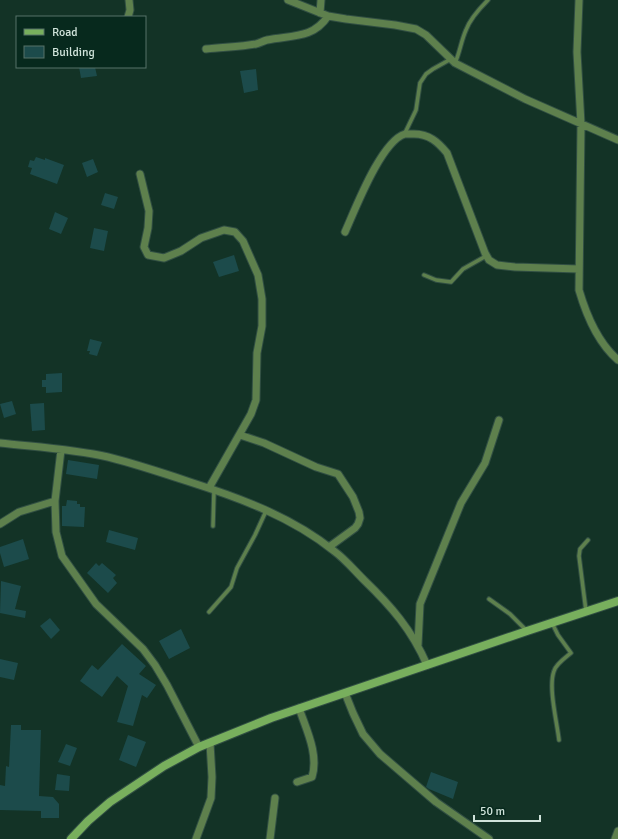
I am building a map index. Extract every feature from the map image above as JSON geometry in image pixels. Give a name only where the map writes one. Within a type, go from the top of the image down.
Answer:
[{"type":"main road","points":[[71,839],[88,820],[110,802],[164,766],[199,747],[299,708],[618,601]]},
{"type":"street","points":[[128,16],[130,10],[129,0]]},
{"type":"street","points":[[288,0],[328,16],[416,29],[426,35],[453,61],[525,99],[618,140]]},
{"type":"street","points":[[320,13],[321,0]]},
{"type":"street","points":[[579,0],[577,52],[581,124],[579,290],[583,303],[606,349],[618,360]]},
{"type":"street","points":[[206,49],[255,44],[267,40],[310,32],[322,24],[328,16]]},
{"type":"street","points":[[345,232],[384,151],[404,134],[419,134],[430,137],[440,144],[447,153],[486,256],[489,260],[497,264],[515,267],[579,269]]},
{"type":"street","points":[[140,174],[149,211],[148,228],[144,247],[148,255],[164,258],[181,251],[201,238],[224,230],[235,232],[243,241],[258,274],[262,298],[262,326],[257,353],[256,400],[251,414],[212,489]]},
{"type":"street","points":[[418,646],[420,604],[461,503],[486,463],[499,420]]},
{"type":"street","points":[[240,435],[264,443],[316,467],[338,474],[353,497],[360,518],[355,528],[329,547]]},
{"type":"street","points":[[0,443],[108,457],[158,471],[236,497],[266,511],[311,535],[329,547],[386,600],[410,632],[427,665]]},
{"type":"street","points":[[61,450],[55,501],[56,532],[62,556],[96,604],[142,649],[155,665],[199,747]]},
{"type":"street","points":[[0,524],[19,512],[55,501]]},
{"type":"street","points":[[345,693],[363,734],[380,754],[436,802],[489,839]]},
{"type":"street","points":[[298,782],[312,777],[314,770],[312,746],[299,708]]},
{"type":"street","points":[[196,839],[211,798],[212,777],[210,743]]},
{"type":"street","points":[[270,839],[275,798]]},
{"type":"street","points":[[615,839],[618,831]]},
{"type":"lane","points":[[404,134],[416,110],[420,83],[426,74],[432,69],[453,61],[460,53],[467,28],[477,12],[488,0]]},
{"type":"lane","points":[[424,275],[436,280],[451,282],[463,269],[486,256]]},
{"type":"lane","points":[[212,489],[213,526]]},
{"type":"lane","points":[[209,612],[231,587],[238,568],[266,511]]},
{"type":"lane","points":[[586,611],[579,556],[580,549],[588,540]]},
{"type":"lane","points":[[489,599],[510,614],[527,631]]},
{"type":"lane","points":[[552,622],[558,635],[571,653],[557,666],[554,671],[553,693],[559,740]]},
{"type":"building","points":[[79,68],[95,68],[97,76],[81,78]]},
{"type":"building","points":[[256,69],[258,90],[244,93],[240,71]]},
{"type":"building","points":[[36,157],[45,160],[45,158],[64,165],[57,184],[30,174],[32,168],[28,167],[30,160],[34,161]]},
{"type":"building","points":[[93,159],[98,172],[87,177],[82,163]]},
{"type":"building","points":[[105,193],[118,197],[114,209],[101,205]]},
{"type":"building","points":[[55,212],[68,218],[61,234],[49,229]]},
{"type":"building","points":[[94,228],[108,231],[104,251],[90,248]]},
{"type":"building","points":[[234,255],[239,271],[219,277],[213,262]]},
{"type":"building","points":[[90,339],[102,342],[97,356],[89,354],[90,351],[87,351]]},
{"type":"building","points":[[62,373],[62,392],[46,393],[46,387],[42,387],[42,380],[46,380],[46,374]]},
{"type":"building","points":[[12,401],[16,414],[4,418],[0,404]]},
{"type":"building","points":[[44,403],[45,430],[32,431],[30,404]]},
{"type":"building","points":[[68,460],[99,465],[97,479],[66,474]]},
{"type":"building","points":[[67,500],[77,501],[77,504],[80,504],[80,507],[85,507],[84,527],[62,526],[62,506],[66,506]]},
{"type":"building","points":[[109,530],[138,538],[135,550],[106,542]]},
{"type":"building","points":[[23,539],[29,559],[4,567],[0,547]]},
{"type":"building","points":[[96,563],[99,566],[102,563],[116,575],[113,578],[117,583],[108,593],[87,573]]},
{"type":"building","points":[[1,581],[21,586],[15,609],[26,611],[25,618],[0,613]]},
{"type":"building","points":[[50,618],[60,630],[51,639],[40,626]]},
{"type":"building","points":[[181,629],[190,648],[169,659],[159,641]]},
{"type":"building","points":[[122,644],[146,666],[139,674],[156,685],[147,698],[142,695],[133,726],[117,722],[128,686],[117,676],[102,697],[80,681],[92,665],[98,670]]},
{"type":"building","points":[[0,659],[18,663],[14,680],[0,677]]},
{"type":"building","points":[[11,725],[21,725],[21,730],[41,730],[39,796],[53,797],[59,804],[59,818],[41,818],[41,811],[0,810],[0,785],[5,786],[6,766],[9,767]]},
{"type":"building","points":[[128,735],[146,742],[136,767],[119,760]]},
{"type":"building","points":[[66,744],[77,748],[70,766],[58,762]]},
{"type":"building","points":[[431,772],[458,782],[453,799],[426,787]]},
{"type":"building","points":[[57,774],[70,776],[69,791],[55,790]]}]
